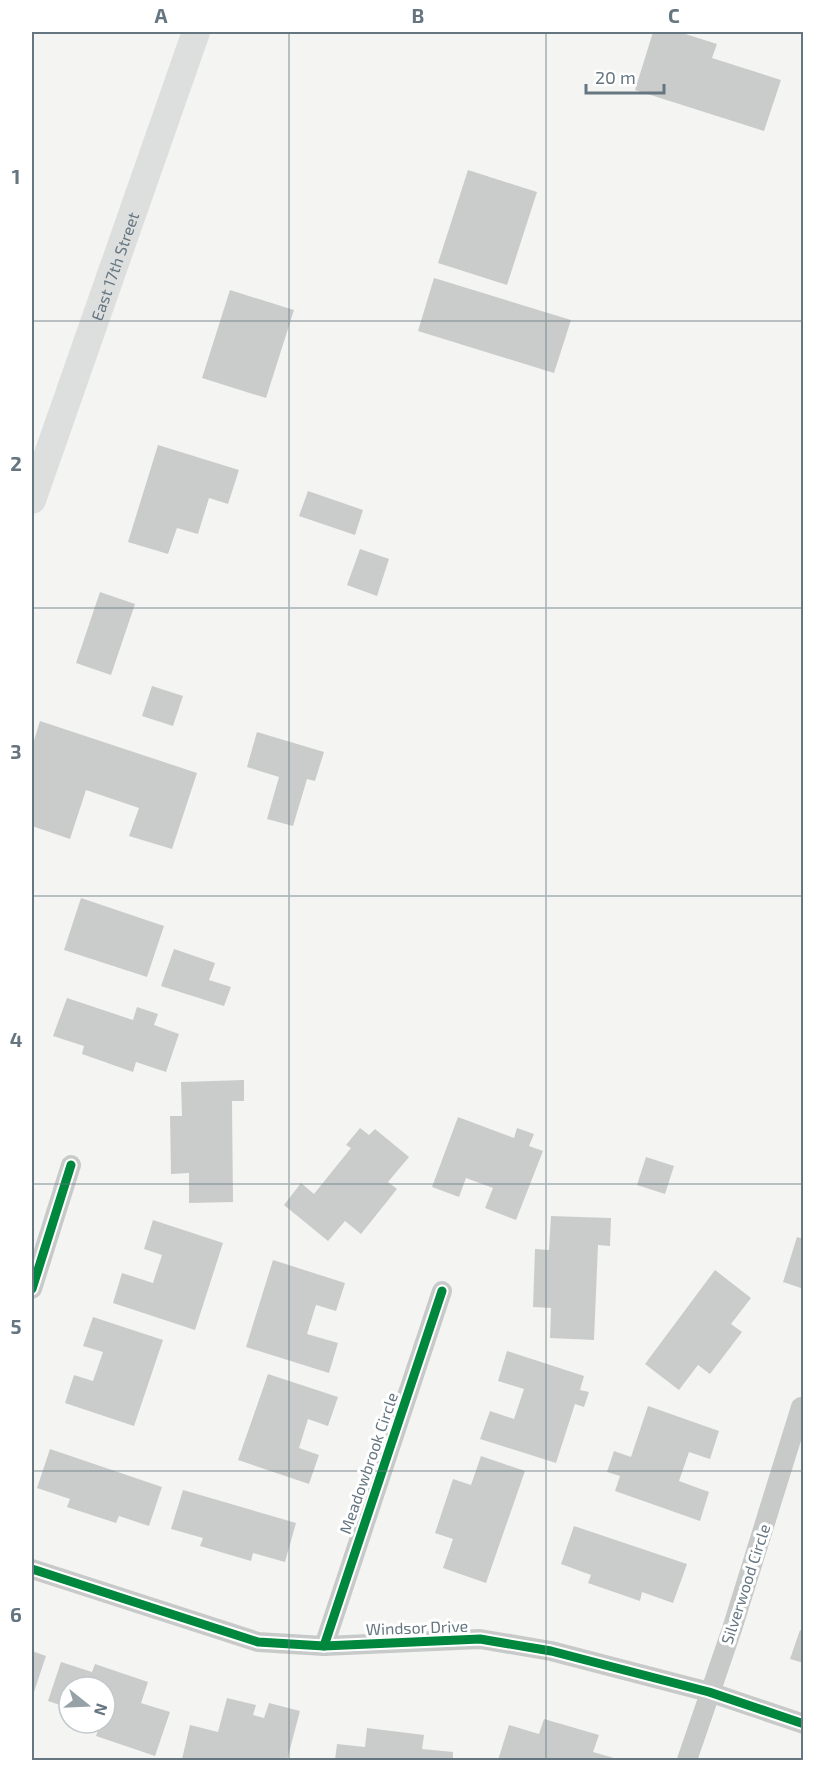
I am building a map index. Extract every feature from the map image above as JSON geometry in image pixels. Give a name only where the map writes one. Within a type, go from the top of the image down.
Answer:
[{"type":"main road","name":"East 17th Street","points":[[32,500],[196,32]]},
{"type":"street","points":[[32,1289],[71,1165]]},
{"type":"street","name":"Meadowbrook Circle","points":[[324,1646],[442,1291]]},
{"type":"street","name":"Silverwood Circle","points":[[687,1761],[801,1407]]},
{"type":"street","name":"Windsor Drive","points":[[32,1569],[258,1642],[324,1646],[480,1639],[550,1651],[709,1692],[804,1724]]},
{"type":"building","points":[[653,32],[679,32],[717,44],[712,58],[781,80],[764,131],[635,90]]},
{"type":"building","points":[[468,170],[537,192],[507,285],[438,263]]},
{"type":"building","points":[[434,278],[571,320],[554,373],[418,331]]},
{"type":"building","points":[[230,290],[294,310],[266,398],[202,378]]},
{"type":"building","points":[[158,445],[239,470],[228,504],[209,498],[198,534],[177,528],[168,554],[128,542]]},
{"type":"building","points":[[308,491],[363,510],[355,535],[299,516]]},
{"type":"building","points":[[360,549],[389,559],[377,596],[347,585]]},
{"type":"building","points":[[100,592],[135,604],[111,675],[76,663]]},
{"type":"building","points":[[152,686],[183,696],[173,726],[142,716]]},
{"type":"building","points":[[40,721],[197,773],[172,849],[129,836],[139,808],[86,790],[70,839],[32,826],[32,747]]},
{"type":"building","points":[[257,732],[324,752],[315,781],[307,779],[293,826],[267,819],[279,777],[247,767]]},
{"type":"building","points":[[81,898],[164,926],[147,977],[64,950]]},
{"type":"building","points":[[174,949],[215,963],[209,980],[231,987],[224,1006],[161,986]]},
{"type":"building","points":[[67,998],[133,1020],[137,1007],[158,1014],[154,1025],[179,1034],[166,1072],[136,1062],[133,1072],[82,1054],[84,1046],[53,1036]]},
{"type":"building","points":[[244,1080],[244,1101],[232,1101],[233,1202],[189,1203],[189,1173],[171,1174],[170,1116],[182,1116],[181,1082]]},
{"type":"building","points":[[458,1117],[514,1138],[517,1128],[534,1134],[529,1146],[543,1151],[516,1220],[485,1208],[493,1188],[466,1178],[459,1197],[432,1187]]},
{"type":"building","points":[[360,1128],[369,1135],[375,1129],[409,1157],[388,1182],[397,1189],[361,1234],[345,1221],[328,1241],[284,1205],[301,1183],[314,1194],[351,1148],[346,1145]]},
{"type":"building","points":[[646,1157],[674,1166],[665,1194],[637,1185]]},
{"type":"building","points":[[551,1216],[611,1218],[610,1246],[598,1245],[594,1340],[550,1338],[551,1308],[533,1307],[535,1249],[549,1250]]},
{"type":"building","points":[[153,1220],[223,1243],[195,1330],[113,1303],[122,1273],[153,1283],[162,1255],[144,1249]]},
{"type":"building","points":[[797,1237],[804,1239],[804,1289],[783,1282]]},
{"type":"building","points":[[273,1260],[345,1283],[336,1311],[316,1305],[307,1334],[338,1343],[329,1373],[246,1347]]},
{"type":"building","points":[[715,1270],[751,1298],[731,1324],[742,1332],[710,1374],[698,1365],[679,1390],[645,1364]]},
{"type":"building","points":[[93,1317],[163,1340],[134,1426],[65,1403],[74,1375],[93,1381],[103,1352],[83,1346]]},
{"type":"building","points":[[507,1351],[584,1376],[580,1390],[589,1392],[584,1407],[575,1404],[556,1463],[480,1439],[490,1411],[514,1419],[524,1389],[498,1381]]},
{"type":"building","points":[[268,1374],[338,1397],[328,1426],[308,1419],[299,1448],[319,1455],[309,1484],[238,1460]]},
{"type":"building","points":[[648,1406],[719,1431],[710,1459],[689,1452],[679,1481],[709,1492],[700,1521],[615,1491],[620,1476],[607,1472],[614,1451],[631,1457]]},
{"type":"building","points":[[50,1449],[162,1487],[149,1526],[119,1516],[116,1523],[67,1507],[70,1499],[37,1488]]},
{"type":"building","points":[[481,1456],[525,1471],[486,1583],[443,1568],[453,1539],[435,1533],[453,1479],[471,1485]]},
{"type":"building","points":[[183,1490],[296,1523],[285,1562],[253,1553],[251,1561],[200,1546],[203,1538],[171,1529]]},
{"type":"building","points":[[574,1526],[687,1564],[673,1603],[642,1592],[640,1601],[588,1583],[591,1575],[561,1564]]},
{"type":"building","points":[[800,1630],[804,1632],[804,1663],[790,1659]]},
{"type":"building","points":[[32,1651],[46,1656],[33,1695],[32,1695]]},
{"type":"building","points":[[61,1662],[92,1672],[95,1664],[148,1682],[141,1703],[170,1712],[155,1756],[96,1736],[117,1735],[117,1675],[57,1675],[57,1704],[48,1701]]},
{"type":"building","points":[[227,1698],[256,1705],[253,1715],[264,1718],[269,1703],[300,1711],[287,1760],[182,1759],[190,1725],[218,1732]]},
{"type":"building","points":[[544,1719],[599,1735],[593,1752],[621,1760],[498,1760],[509,1725],[539,1734]]},
{"type":"building","points":[[367,1728],[424,1735],[422,1749],[453,1752],[453,1760],[335,1760],[337,1744],[365,1747]]},
{"type":"cycle path","points":[[32,1289],[71,1165]]},
{"type":"cycle path","points":[[324,1646],[442,1291]]},
{"type":"cycle path","points":[[32,1569],[258,1642],[324,1646],[480,1639],[551,1651],[709,1692],[804,1724]]}]
